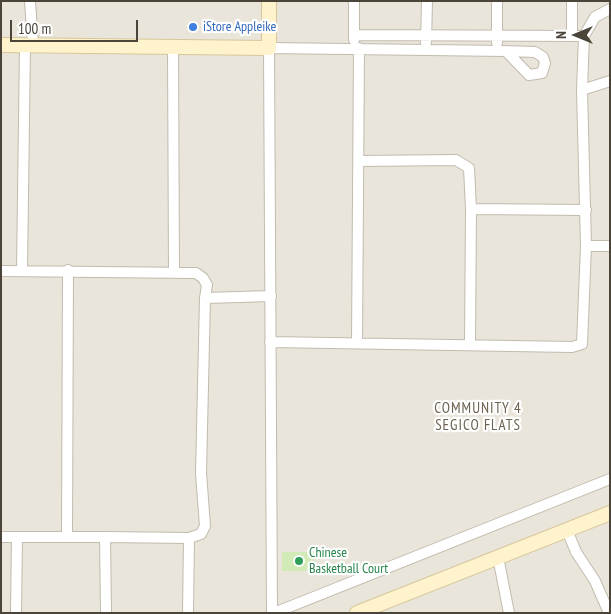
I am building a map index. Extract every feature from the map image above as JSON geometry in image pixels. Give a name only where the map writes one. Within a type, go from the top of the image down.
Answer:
[{"type":"street","points":[[22,270],[30,1]]},
{"type":"street","points":[[269,1],[273,613],[610,479]]},
{"type":"street","points":[[354,1],[354,36],[357,48],[359,161],[357,343]]},
{"type":"street","points":[[426,1],[426,49]]},
{"type":"street","points":[[1,45],[502,50],[497,37],[497,1]]},
{"type":"street","points":[[572,1],[572,36]]},
{"type":"street","points":[[270,342],[572,347],[582,344],[586,246],[582,90],[584,36],[595,17],[610,9]]},
{"type":"street","points":[[354,36],[584,36]]},
{"type":"street","points":[[173,47],[174,272]]},
{"type":"street","points":[[582,90],[610,81]]},
{"type":"street","points":[[359,161],[461,162],[470,173],[470,345]]},
{"type":"street","points":[[471,209],[586,210]]},
{"type":"street","points":[[586,246],[610,246]]},
{"type":"street","points":[[67,537],[68,270]]},
{"type":"street","points":[[1,271],[174,272],[200,275],[207,285],[205,298],[201,474],[205,526],[198,536],[189,538],[1,537]]},
{"type":"street","points":[[205,298],[270,296]]},
{"type":"street","points":[[357,613],[610,513]]},
{"type":"street","points":[[567,530],[576,552],[595,581],[609,613]]},
{"type":"street","points":[[16,613],[17,537]]},
{"type":"street","points":[[105,537],[106,613]]},
{"type":"street","points":[[188,613],[189,538]]},
{"type":"street","points":[[498,557],[509,613]]},
{"type":"shaded area","points":[[1,1],[610,1],[610,613],[1,613]]},
{"type":"green space","name":"Chinese Basketball Court","points":[[282,552],[315,552],[315,571],[282,571]]},
{"type":"place","name":"iStore Appleike","points":[[193,27]]},
{"type":"place","name":"Chinese Basketball Court","points":[[299,561]]},
{"type":"district","name":"COMMUNITY 4 SEGICO FLATS","points":[[478,418]]}]
